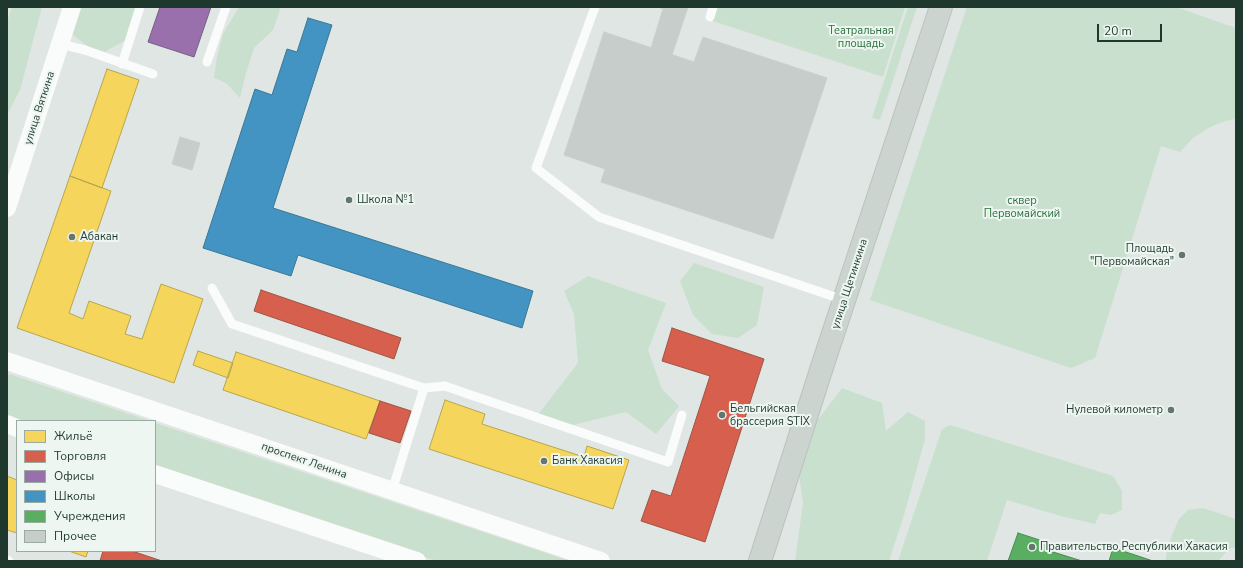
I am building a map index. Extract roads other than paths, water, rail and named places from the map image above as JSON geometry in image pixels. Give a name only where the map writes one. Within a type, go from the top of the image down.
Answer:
[{"type":"main road","name":"улица Щетинкина","points":[[760,561],[844,300],[941,7]]},
{"type":"street","name":"улица Вяткина","points":[[7,208],[72,7]]},
{"type":"street","name":"проспект Ленина","points":[[7,361],[601,561]]},
{"type":"street","points":[[156,474],[417,561]]},
{"type":"lane","points":[[122,64],[140,7]]},
{"type":"lane","points":[[207,62],[226,7]]},
{"type":"lane","points":[[595,7],[536,168],[599,217],[844,300]]},
{"type":"lane","points":[[710,17],[713,7]]},
{"type":"lane","points":[[60,44],[85,50],[153,74]]},
{"type":"lane","points":[[212,288],[232,324],[424,388],[444,386],[465,392],[668,462],[682,415]]},
{"type":"lane","points":[[392,491],[424,388]]},
{"type":"place","name":"Школа №1","points":[[349,200]]},
{"type":"place","name":"Абакан","points":[[72,237]]},
{"type":"place","name":"Площадь \"Первомайская\"","points":[[1182,255]]},
{"type":"place","name":"Нулевой километр","points":[[1171,410]]},
{"type":"place","name":"Бельгийская брассерия STIX","points":[[722,415]]},
{"type":"place","name":"Банк Хакасия","points":[[544,461]]},
{"type":"place","name":"Правительство Республики Хакасия","points":[[1032,547]]},
{"type":"park label","name":"Театральная площадь","points":[[861,37]]},
{"type":"park label","name":"сквер Первомайский","points":[[1022,207]]}]
